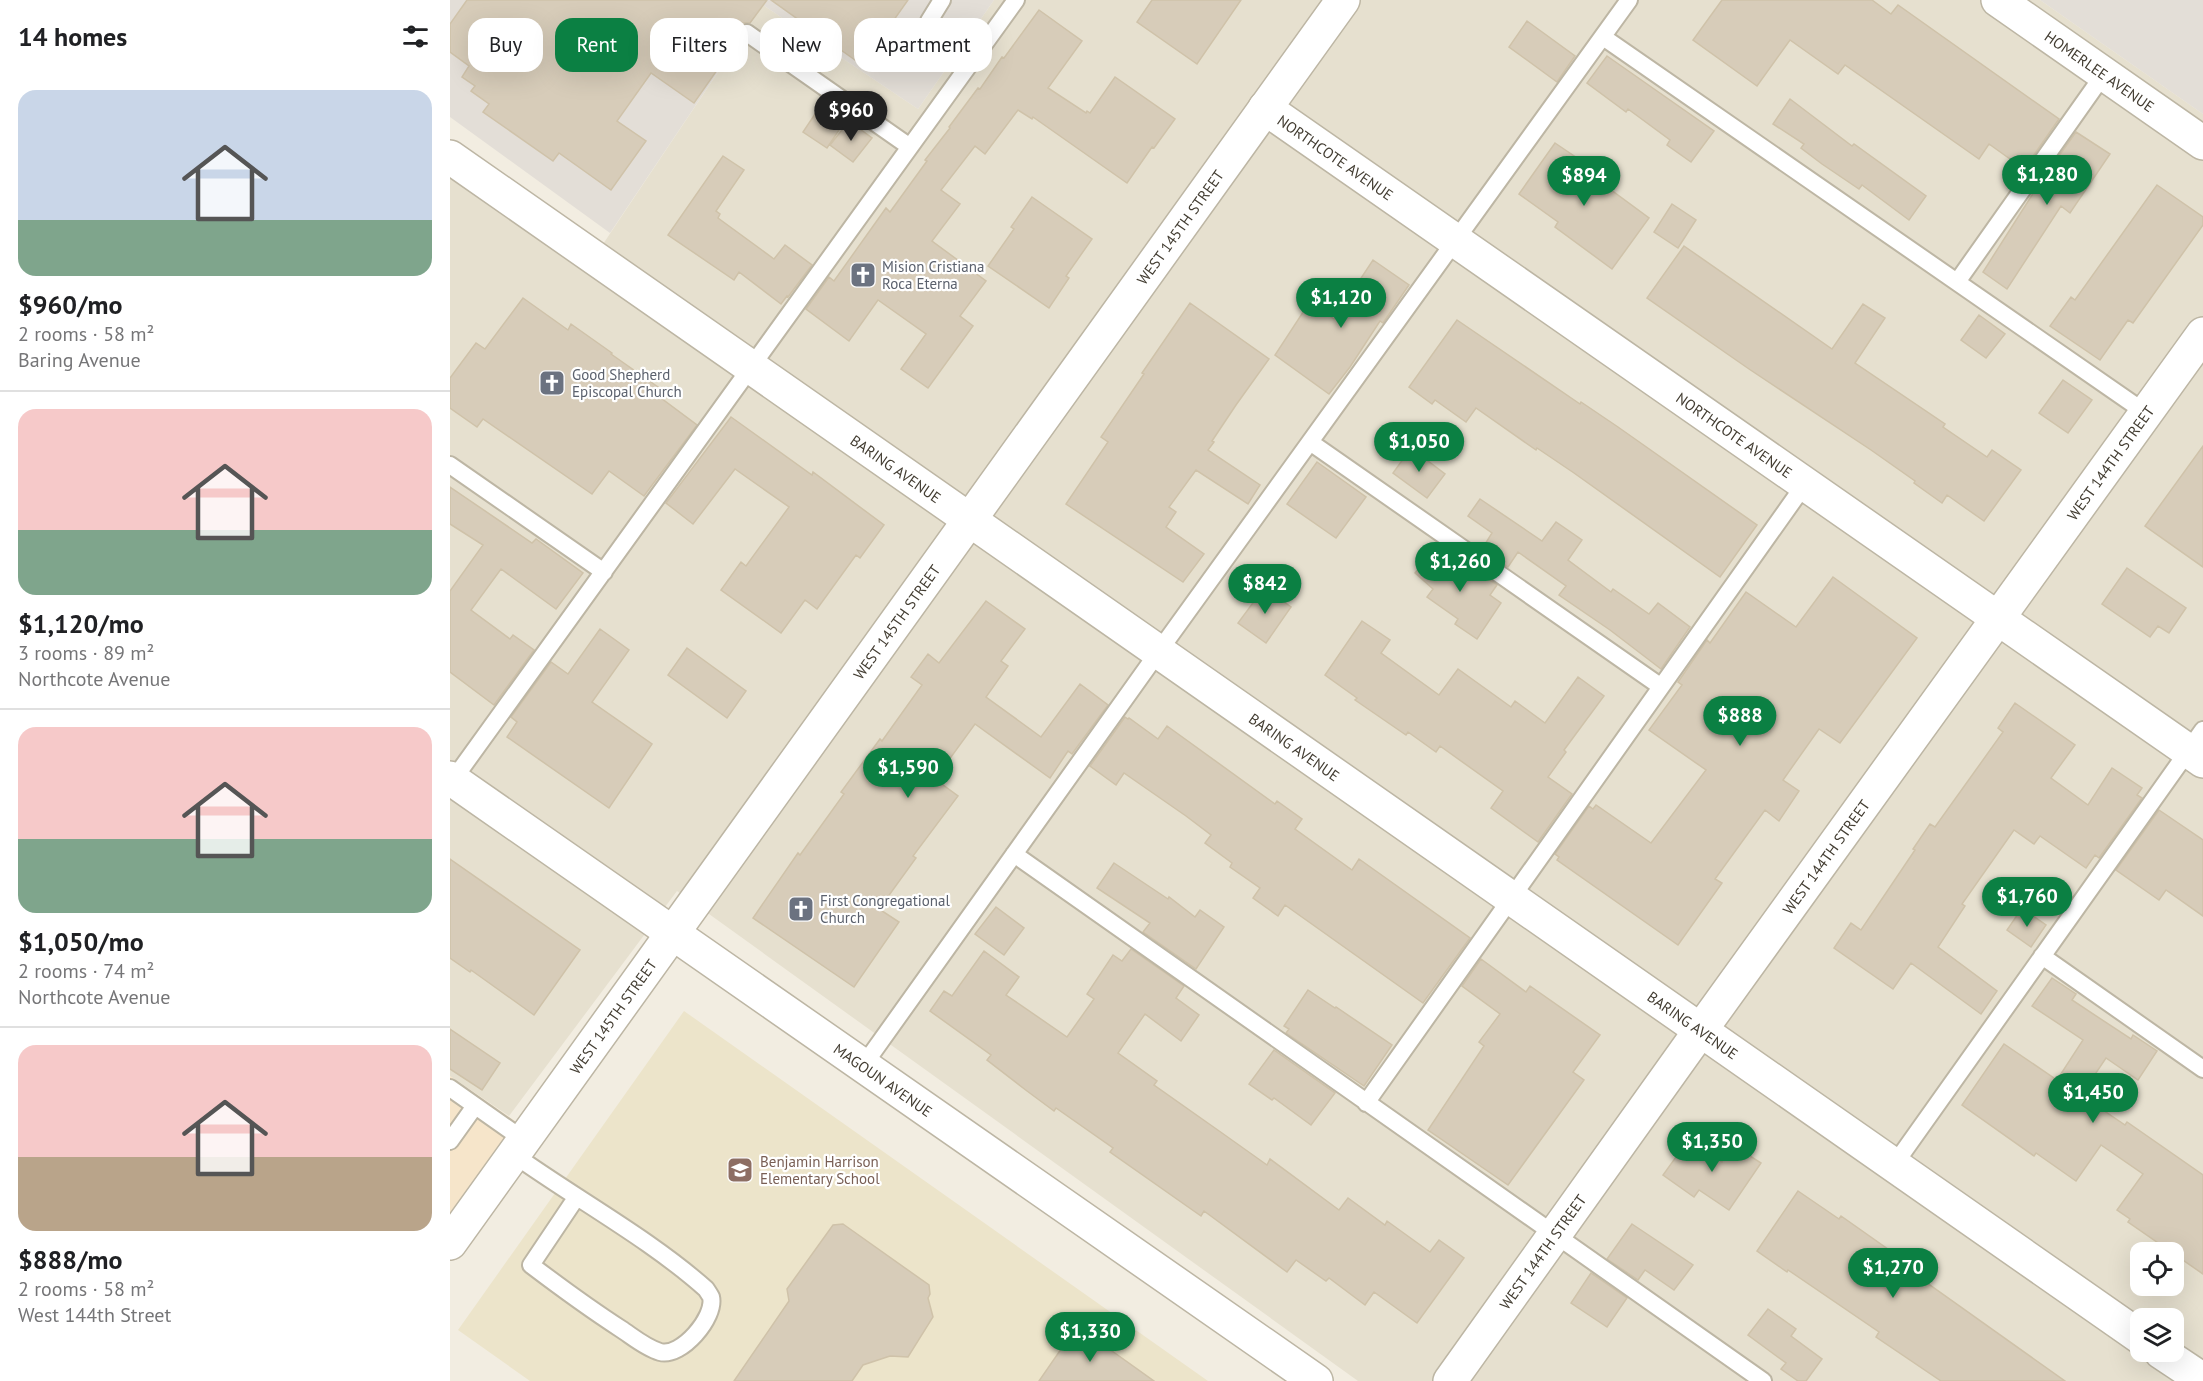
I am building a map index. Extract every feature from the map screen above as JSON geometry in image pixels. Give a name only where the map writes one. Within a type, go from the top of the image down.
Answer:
[{"type":"street","name":"WEST 145TH STREET","points":[[450,1244],[1342,0]]},
{"type":"street","name":"HOMERLEE AVENUE","points":[[1998,0],[2203,143]]},
{"type":"street","name":"NORTHCOTE AVENUE","points":[[1265,108],[1999,618],[2198,747]]},
{"type":"street","name":"BARING AVENUE","points":[[450,157],[2130,1330]]},
{"type":"street","name":"WEST 144TH STREET","points":[[1450,1381],[2203,334]]},
{"type":"street","name":"MAGOUN AVENUE","points":[[451,779],[1316,1381]]},
{"type":"street","points":[[2177,1362],[2203,1380]]},
{"type":"lane","points":[[931,18],[942,0]]},
{"type":"lane","points":[[451,779],[604,572],[1016,0]]},
{"type":"lane","points":[[863,1066],[1629,0]]},
{"type":"lane","points":[[748,34],[910,147]]},
{"type":"lane","points":[[1603,37],[2146,413]]},
{"type":"lane","points":[[1957,282],[2104,74]]},
{"type":"lane","points":[[1310,442],[1660,686]]},
{"type":"lane","points":[[450,465],[604,572]]},
{"type":"lane","points":[[1366,1103],[1660,686],[1806,484]]},
{"type":"lane","points":[[1894,1166],[2042,956],[2198,747]]},
{"type":"lane","points":[[1014,854],[1763,1381]]},
{"type":"lane","points":[[2042,956],[2203,1069]]},
{"type":"lane","points":[[450,1088],[475,1106],[576,1198],[647,1245],[706,1289],[711,1299],[708,1314],[694,1337],[679,1349],[663,1353],[645,1345],[590,1309],[531,1265],[576,1198]]},
{"type":"lane","points":[[450,1141],[475,1106]]},
{"type":"shaded area","points":[[450,0],[994,0],[981,18],[854,18],[854,66],[842,58],[842,18],[782,18],[763,5],[748,27],[748,18],[650,18],[650,72],[718,72],[610,233],[450,117]]},
{"type":"shaded area","points":[[994,0],[2040,0],[2203,114],[2203,1381],[1358,1381],[677,891],[509,1116],[450,1076],[450,177],[585,271],[718,72],[748,72],[748,27],[763,5],[782,18],[760,18],[760,72],[842,72],[842,58],[854,66],[854,72],[863,72],[918,109],[944,72],[992,72],[992,18],[981,18]]},
{"type":"shaded area","points":[[2040,0],[2203,0],[2203,114]]},
{"type":"shaded area","points":[[863,72],[944,72],[918,109]]},
{"type":"shaded area","name":"Benjamin Harrison Elementary School","points":[[684,1011],[1208,1381],[530,1381],[458,1330]]},
{"type":"shaded area","points":[[450,1076],[525,1128],[450,1230]]},
{"type":"building","points":[[467,0],[767,0],[750,23],[748,23],[748,18],[650,18],[650,72],[716,72],[694,103],[651,73],[617,121],[646,141],[611,190],[559,153],[553,161],[483,112],[489,104],[471,91],[475,86],[462,77],[468,68],[468,72],[543,72],[543,18],[468,18],[468,65],[450,52],[450,24]]},
{"type":"building","points":[[771,0],[908,0],[895,18],[854,18],[854,59],[842,51],[842,18],[796,18]]},
{"type":"building","points":[[1152,0],[1241,0],[1197,64],[1137,22]]},
{"type":"building","points":[[1722,0],[1872,0],[1891,14],[1898,5],[2059,119],[2024,169],[1989,144],[1979,159],[1845,65],[1838,74],[1790,40],[1757,86],[1693,40]]},
{"type":"building","points":[[1039,10],[1082,41],[1048,88],[1086,113],[1087,111],[1090,113],[1115,77],[1175,119],[1127,183],[1033,117],[1032,119],[1018,110],[985,154],[975,146],[941,190],[960,204],[932,241],[986,281],[960,316],[973,326],[928,388],[901,369],[926,334],[878,300],[849,341],[806,309],[829,277],[834,281],[886,208],[890,212],[949,127],[1002,57],[1004,58]]},
{"type":"building","points":[[1527,21],[1575,56],[1557,82],[1509,47]]},
{"type":"building","points":[[1607,56],[1714,131],[1691,162],[1667,145],[1670,140],[1628,109],[1626,112],[1587,83]]},
{"type":"building","points":[[1790,99],[1852,146],[1854,144],[1926,196],[1909,220],[1862,185],[1859,189],[1822,164],[1801,148],[1804,144],[1773,124]]},
{"type":"building","points":[[817,111],[841,127],[827,148],[803,132]]},
{"type":"building","points":[[849,121],[872,138],[853,162],[830,145]]},
{"type":"building","points":[[2076,132],[2110,154],[2070,213],[2061,206],[2007,289],[1983,272],[2041,181]]},
{"type":"building","points":[[1555,143],[1583,162],[1580,167],[1649,218],[1612,269],[1555,227],[1558,222],[1519,194]]},
{"type":"building","points":[[723,156],[744,170],[716,211],[720,214],[718,218],[774,259],[785,245],[812,265],[781,304],[739,272],[734,280],[668,235]]},
{"type":"building","points":[[2157,185],[2203,217],[2203,225],[2133,323],[2128,320],[2100,360],[2050,326],[2071,297],[2075,300]]},
{"type":"building","points":[[1032,197],[1092,239],[1066,276],[1069,278],[1049,308],[988,266],[1014,229],[1011,227]]},
{"type":"building","points":[[1672,204],[1696,220],[1678,248],[1654,232]]},
{"type":"building","points":[[1684,246],[1832,349],[1863,304],[1885,318],[1855,363],[1945,424],[1943,427],[1987,457],[1992,450],[2021,470],[1984,521],[1947,495],[1942,503],[1871,450],[1647,298]]},
{"type":"building","points":[[1373,260],[1409,285],[1383,323],[1380,321],[1329,394],[1275,355],[1309,303],[1334,319]]},
{"type":"building","points":[[523,298],[568,330],[571,324],[612,353],[665,392],[661,398],[697,425],[644,496],[609,471],[592,494],[483,419],[477,427],[450,408],[450,378],[476,343],[485,349]]},
{"type":"building","points":[[1190,303],[1269,359],[1208,450],[1260,485],[1248,504],[1196,470],[1169,507],[1176,512],[1166,527],[1204,554],[1183,582],[1066,504],[1108,442],[1101,437]]},
{"type":"building","points":[[1979,315],[2005,334],[1986,358],[1961,340]]},
{"type":"building","points":[[1457,320],[1580,404],[1581,402],[1618,427],[1757,525],[1720,577],[1574,473],[1537,448],[1536,450],[1476,408],[1466,422],[1435,400],[1432,404],[1409,387]]},
{"type":"building","points":[[2063,380],[2092,400],[2068,433],[2039,413]]},
{"type":"building","points":[[731,417],[812,475],[813,472],[884,525],[860,558],[856,555],[817,609],[805,600],[781,633],[721,590],[741,562],[746,566],[789,507],[735,469],[693,524],[666,503]]},
{"type":"building","points":[[2203,446],[2203,567],[2145,526]]},
{"type":"building","points":[[1411,448],[1445,474],[1427,498],[1393,473]]},
{"type":"building","points":[[1317,462],[1366,497],[1336,538],[1287,504]]},
{"type":"building","points":[[450,487],[532,543],[536,539],[583,573],[556,609],[501,569],[471,610],[510,639],[513,635],[534,650],[494,705],[450,672],[450,591],[483,545],[450,524]]},
{"type":"building","points":[[1480,499],[1542,541],[1556,522],[1582,540],[1568,560],[1611,592],[1613,589],[1649,614],[1658,603],[1690,627],[1661,669],[1559,595],[1566,586],[1518,552],[1508,567],[1482,549],[1492,533],[1468,516]]},
{"type":"building","points":[[1434,550],[1451,564],[1453,560],[1468,571],[1470,567],[1497,585],[1490,595],[1501,603],[1477,639],[1455,624],[1458,619],[1427,597],[1433,589],[1415,573]]},
{"type":"building","points":[[2127,568],[2186,608],[2169,633],[2158,626],[2150,637],[2102,604]]},
{"type":"building","points":[[1833,577],[1917,638],[1840,743],[1819,729],[1783,780],[1799,791],[1779,821],[1765,810],[1715,879],[1722,883],[1678,945],[1557,860],[1559,857],[1555,854],[1589,806],[1593,809],[1596,805],[1651,843],[1706,770],[1649,730],[1682,685],[1678,682],[1707,640],[1710,643],[1746,592],[1796,627]]},
{"type":"building","points":[[1264,588],[1291,607],[1266,643],[1238,623]]},
{"type":"building","points":[[986,601],[1025,629],[1001,661],[1008,666],[986,697],[1041,737],[1080,684],[1108,705],[1072,754],[1068,751],[1050,778],[975,724],[935,779],[958,796],[913,856],[916,858],[879,909],[899,922],[854,987],[753,918],[798,853],[800,855],[844,794],[841,792],[880,739],[882,741],[922,685],[911,677],[928,654],[939,663]]},
{"type":"building","points":[[1362,621],[1390,640],[1381,653],[1439,695],[1458,669],[1511,707],[1515,701],[1545,723],[1578,677],[1604,696],[1564,750],[1566,752],[1548,777],[1572,794],[1538,842],[1491,808],[1503,791],[1440,746],[1436,752],[1408,732],[1406,735],[1355,700],[1357,698],[1325,675]]},
{"type":"building","points":[[600,629],[629,650],[592,702],[652,744],[609,808],[507,737],[517,722],[511,717],[551,662],[568,674]]},
{"type":"building","points":[[687,648],[746,691],[727,718],[668,675]]},
{"type":"building","points":[[2015,703],[2075,745],[2051,778],[2088,805],[2112,768],[2142,788],[2137,795],[2142,798],[2099,858],[2095,855],[2086,868],[2040,836],[2034,844],[2014,830],[1962,904],[1965,906],[1938,947],[1997,991],[1981,1014],[1911,963],[1893,989],[1834,948],[1851,923],[1861,930],[1930,824],[1935,827],[2003,732],[1998,728]]},
{"type":"building","points":[[1125,717],[1158,739],[1167,726],[1275,804],[1277,801],[1302,819],[1295,829],[1352,870],[1359,859],[1470,938],[1423,1003],[1285,905],[1278,916],[1253,898],[1260,888],[1230,867],[1232,863],[1205,843],[1211,835],[1186,816],[1124,773],[1116,785],[1090,766]]},
{"type":"building","points":[[2159,810],[2203,840],[2203,916],[2166,890],[2159,900],[2116,870]]},
{"type":"building","points":[[450,859],[580,950],[534,1015],[471,970],[470,972],[450,958]]},
{"type":"building","points":[[1114,863],[1168,899],[1169,897],[1195,917],[1200,910],[1224,927],[1196,969],[1143,932],[1150,923],[1097,888]]},
{"type":"building","points":[[996,907],[1024,928],[1004,955],[975,934]]},
{"type":"building","points":[[2022,908],[2046,925],[2031,947],[2007,930]]},
{"type":"building","points":[[1131,949],[1184,986],[1176,998],[1199,1015],[1181,1041],[1145,1014],[1118,1053],[1157,1081],[1154,1085],[1267,1165],[1270,1159],[1339,1210],[1348,1198],[1385,1225],[1387,1221],[1430,1252],[1439,1240],[1464,1258],[1417,1323],[1374,1292],[1365,1305],[1329,1278],[1326,1281],[1296,1260],[1287,1272],[1204,1211],[1201,1216],[1110,1152],[1113,1148],[1056,1108],[1054,1111],[1027,1091],[987,1060],[991,1055],[930,1011],[944,991],[952,996],[984,951],[1019,977],[1006,995],[1067,1037],[1094,999],[1087,994],[1113,955],[1122,961]]},
{"type":"building","points":[[1481,959],[1526,992],[1530,986],[1600,1035],[1573,1072],[1584,1080],[1508,1185],[1428,1130],[1484,1046],[1479,1042],[1500,1014],[1462,986]]},
{"type":"building","points":[[2052,978],[2076,994],[2072,1000],[2131,1039],[2133,1035],[2157,1051],[2138,1080],[2106,1058],[2081,1095],[2125,1125],[2127,1122],[2203,1175],[2203,1274],[2184,1261],[2184,1242],[2157,1242],[2128,1222],[2130,1219],[2117,1210],[2143,1174],[2101,1145],[2076,1181],[2036,1153],[2034,1156],[1962,1105],[2004,1044],[2057,1080],[2083,1040],[2032,1006]]},
{"type":"building","points":[[1308,990],[1392,1045],[1364,1086],[1286,1033],[1289,1029],[1284,1026]]},
{"type":"building","points":[[450,1029],[500,1063],[482,1090],[450,1069]]},
{"type":"building","points":[[1274,1050],[1335,1093],[1311,1125],[1274,1098],[1272,1100],[1249,1084]]},
{"type":"building","points":[[1689,1139],[1722,1162],[1733,1145],[1761,1163],[1729,1210],[1699,1190],[1694,1197],[1663,1175]]},
{"type":"building","points":[[1798,1191],[1839,1219],[1841,1216],[1909,1264],[1906,1268],[2065,1381],[1941,1381],[1876,1337],[1879,1332],[1757,1251]]},
{"type":"building","points":[[843,1224],[929,1285],[928,1298],[933,1317],[908,1357],[890,1356],[863,1365],[852,1381],[734,1381],[789,1301],[787,1289],[833,1225]]},
{"type":"building","points":[[1632,1224],[1693,1265],[1674,1290],[1645,1270],[1638,1280],[1607,1259]]},
{"type":"building","points":[[1591,1273],[1627,1298],[1607,1327],[1571,1303]]},
{"type":"building","points":[[1768,1309],[1796,1329],[1791,1336],[1822,1359],[1806,1381],[1798,1381],[1781,1369],[1786,1363],[1748,1335]]},
{"type":"building","points":[[1077,1326],[1154,1381],[1039,1381]]},
{"type":"place","name":"Mision Cristiana Roca Eterna","points":[[863,275]]},
{"type":"place","name":"Good Shepherd Episcopal Church","points":[[552,383]]},
{"type":"place","name":"First Congregational Church","points":[[801,909]]},
{"type":"place","name":"Benjamin Harrison Elementary School","points":[[740,1170]]}]
